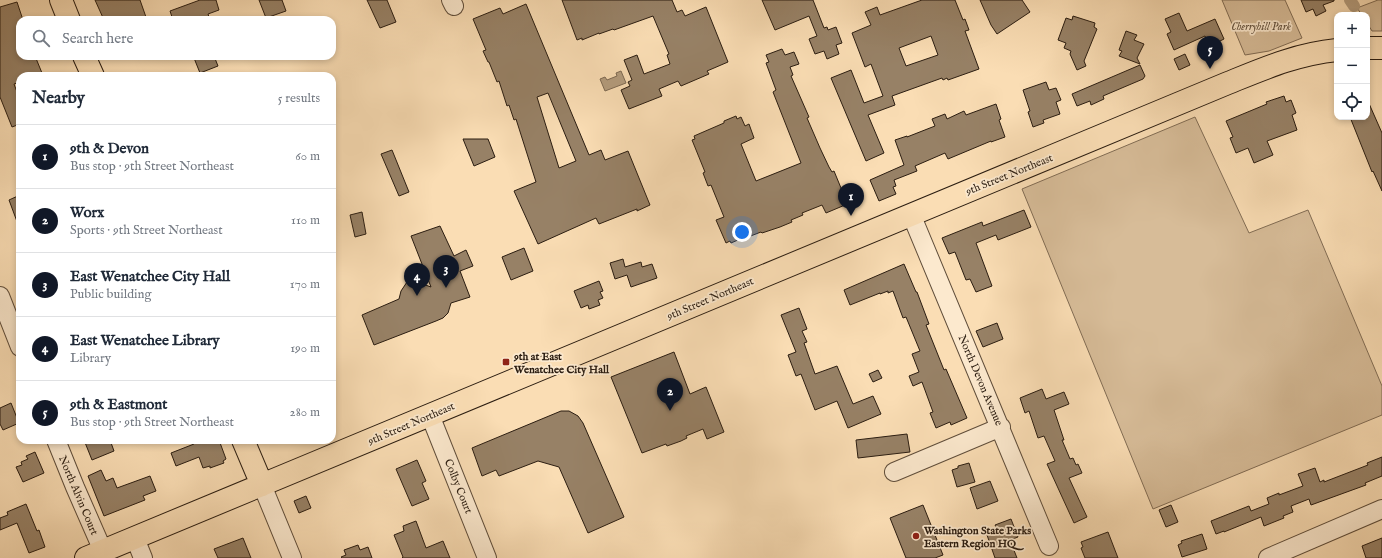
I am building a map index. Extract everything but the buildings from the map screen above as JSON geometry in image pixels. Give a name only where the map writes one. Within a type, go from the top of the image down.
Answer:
[{"type":"main road","points":[[61,0],[67,16]]},
{"type":"main road","points":[[1370,48],[1382,48]]},
{"type":"main road","name":"9th Street Northeast","points":[[94,554],[1269,66],[1299,56],[1334,50]]},
{"type":"main road","points":[[86,60],[91,72]]},
{"type":"main road","points":[[245,444],[262,485]]},
{"type":"street","name":"North Devon Avenue","points":[[912,214],[1049,546]]},
{"type":"street","points":[[0,296],[16,337]]},
{"type":"street","name":"Colby Court","points":[[430,415],[487,558]]},
{"type":"street","points":[[894,472],[1001,427]]},
{"type":"street","name":"North Alvin Court","points":[[58,444],[75,487],[94,554]]},
{"type":"street","points":[[262,485],[292,558]]},
{"type":"street","points":[[1268,558],[1382,509]]},
{"type":"street","points":[[135,538],[143,558]]},
{"type":"green space","name":"Cherryhill Park","points":[[1222,0],[1285,0],[1302,38],[1269,51],[1245,55]]},
{"type":"green space","points":[[1378,0],[1382,0],[1382,31],[1372,31],[1370,28],[1370,12],[1360,12],[1357,8]]},
{"type":"green space","points":[[1195,117],[1249,233],[1308,210],[1382,386],[1382,415],[1153,509],[1022,189]]},
{"type":"shaded area","points":[[621,71],[626,83],[605,91],[600,79],[605,77],[607,80],[617,76],[616,73]]},
{"type":"waterway","points":[[1350,0],[1354,6]]},
{"type":"place","name":"9th & Eastmont","points":[[1210,69]]},
{"type":"place","name":"9th & Devon","points":[[851,216]]},
{"type":"place","name":"East Wenatchee City Hall","points":[[446,288]]},
{"type":"place","name":"East Wenatchee Library","points":[[417,296]]},
{"type":"place","name":"9th at East Wenatchee City Hall","points":[[506,362]]},
{"type":"place","name":"Worx","points":[[670,411]]},
{"type":"place","name":"Washington State Parks Eastern Region HQ","points":[[916,536]]}]
